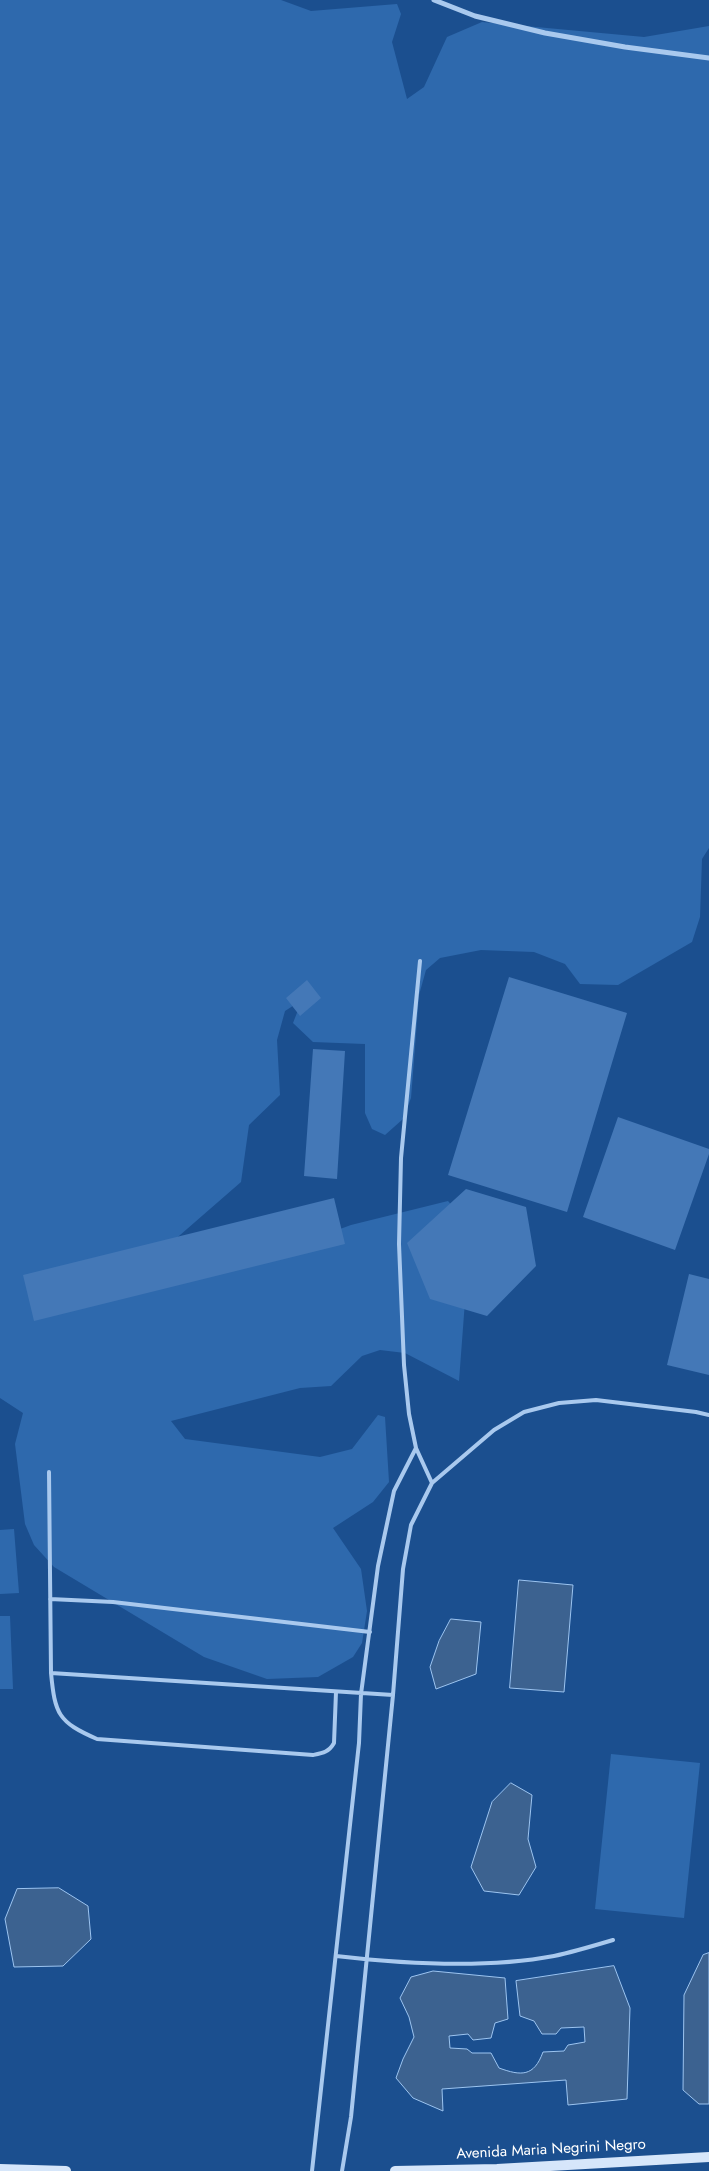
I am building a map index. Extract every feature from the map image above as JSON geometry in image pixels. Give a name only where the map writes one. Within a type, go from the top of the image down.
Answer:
[{"type":"street","points":[[434,0],[475,16],[545,33],[625,47],[709,58]]},
{"type":"street","name":"Avenida Maria Negrini Negro","points":[[395,2171],[497,2169],[709,2157]]},
{"type":"street","points":[[0,2169],[66,2171]]},
{"type":"lane","points":[[420,961],[401,1158],[399,1244],[404,1365],[409,1414],[416,1448],[432,1483]]},
{"type":"lane","points":[[342,2171],[351,2117],[393,1696],[403,1569],[411,1525],[432,1483],[494,1430],[524,1412],[559,1404],[596,1400],[709,1415]]},
{"type":"lane","points":[[312,2171],[359,1743],[361,1694],[378,1566],[394,1491],[416,1448]]},
{"type":"lane","points":[[49,1472],[51,1673],[54,1704],[63,1719],[74,1729],[97,1739],[313,1755],[323,1753],[330,1749],[334,1743],[336,1692]]},
{"type":"lane","points":[[50,1599],[113,1602],[370,1632]]},
{"type":"lane","points":[[51,1673],[393,1696]]},
{"type":"lane","points":[[336,1956],[366,1960],[489,1962],[553,1956],[613,1940]]},
{"type":"shaded area","points":[[0,0],[281,0],[311,11],[397,4],[401,14],[392,42],[407,99],[424,87],[447,37],[482,22],[644,37],[709,26],[709,848],[702,859],[700,917],[692,942],[618,985],[580,984],[565,964],[534,952],[481,950],[440,958],[426,970],[419,995],[411,1098],[403,1119],[385,1135],[372,1129],[365,1113],[365,1044],[313,1042],[293,1023],[302,1000],[285,1011],[277,1040],[280,1095],[249,1125],[241,1182],[164,1249],[212,1276],[351,1225],[448,1201],[454,1208],[465,1301],[459,1381],[405,1353],[380,1350],[362,1356],[331,1386],[300,1388],[171,1421],[185,1439],[320,1457],[352,1449],[378,1415],[385,1417],[389,1482],[373,1502],[333,1528],[361,1569],[367,1611],[362,1643],[353,1657],[318,1677],[267,1679],[204,1657],[54,1567],[34,1545],[25,1524],[15,1444],[23,1413],[0,1398]]},
{"type":"shaded area","points":[[14,1529],[19,1593],[0,1594],[0,1530]]},
{"type":"shaded area","points":[[519,1580],[573,1585],[564,1692],[510,1688]]},
{"type":"shaded area","points":[[0,1616],[10,1616],[13,1689],[0,1689]]},
{"type":"shaded area","points":[[451,1619],[481,1622],[476,1674],[436,1689],[430,1667],[439,1641]]},
{"type":"shaded area","points":[[611,1754],[700,1763],[684,1918],[595,1909]]},
{"type":"shaded area","points":[[511,1783],[532,1795],[528,1839],[536,1867],[519,1895],[484,1891],[471,1867],[492,1802]]},
{"type":"shaded area","points":[[59,1888],[88,1906],[91,1939],[63,1966],[14,1967],[5,1919],[17,1889]]},
{"type":"shaded area","points":[[709,1953],[709,2104],[699,2104],[683,2090],[684,1995],[703,1955]]},
{"type":"shaded area","points":[[614,1966],[630,2008],[627,2099],[568,2105],[566,2080],[442,2089],[443,2111],[413,2098],[396,2078],[414,2037],[409,2017],[400,1998],[411,1977],[433,1971],[505,1978],[508,2019],[495,2023],[491,2038],[473,2040],[468,2034],[449,2036],[450,2048],[467,2049],[472,2053],[491,2053],[499,2068],[520,2073],[531,2070],[543,2052],[564,2051],[568,2045],[585,2042],[584,2027],[561,2028],[556,2034],[542,2034],[534,2021],[520,2016],[516,1981]]},
{"type":"building","points":[[509,977],[627,1013],[567,1212],[448,1175]]},
{"type":"building","points":[[307,980],[321,998],[300,1016],[286,998]]},
{"type":"building","points":[[313,1049],[345,1051],[337,1179],[304,1176]]},
{"type":"building","points":[[618,1117],[709,1149],[709,1154],[675,1250],[583,1217]]},
{"type":"building","points":[[466,1189],[526,1207],[536,1266],[487,1316],[430,1299],[407,1243]]},
{"type":"building","points":[[334,1198],[345,1244],[34,1321],[23,1275]]},
{"type":"building","points":[[689,1274],[709,1279],[709,1375],[667,1365]]}]
